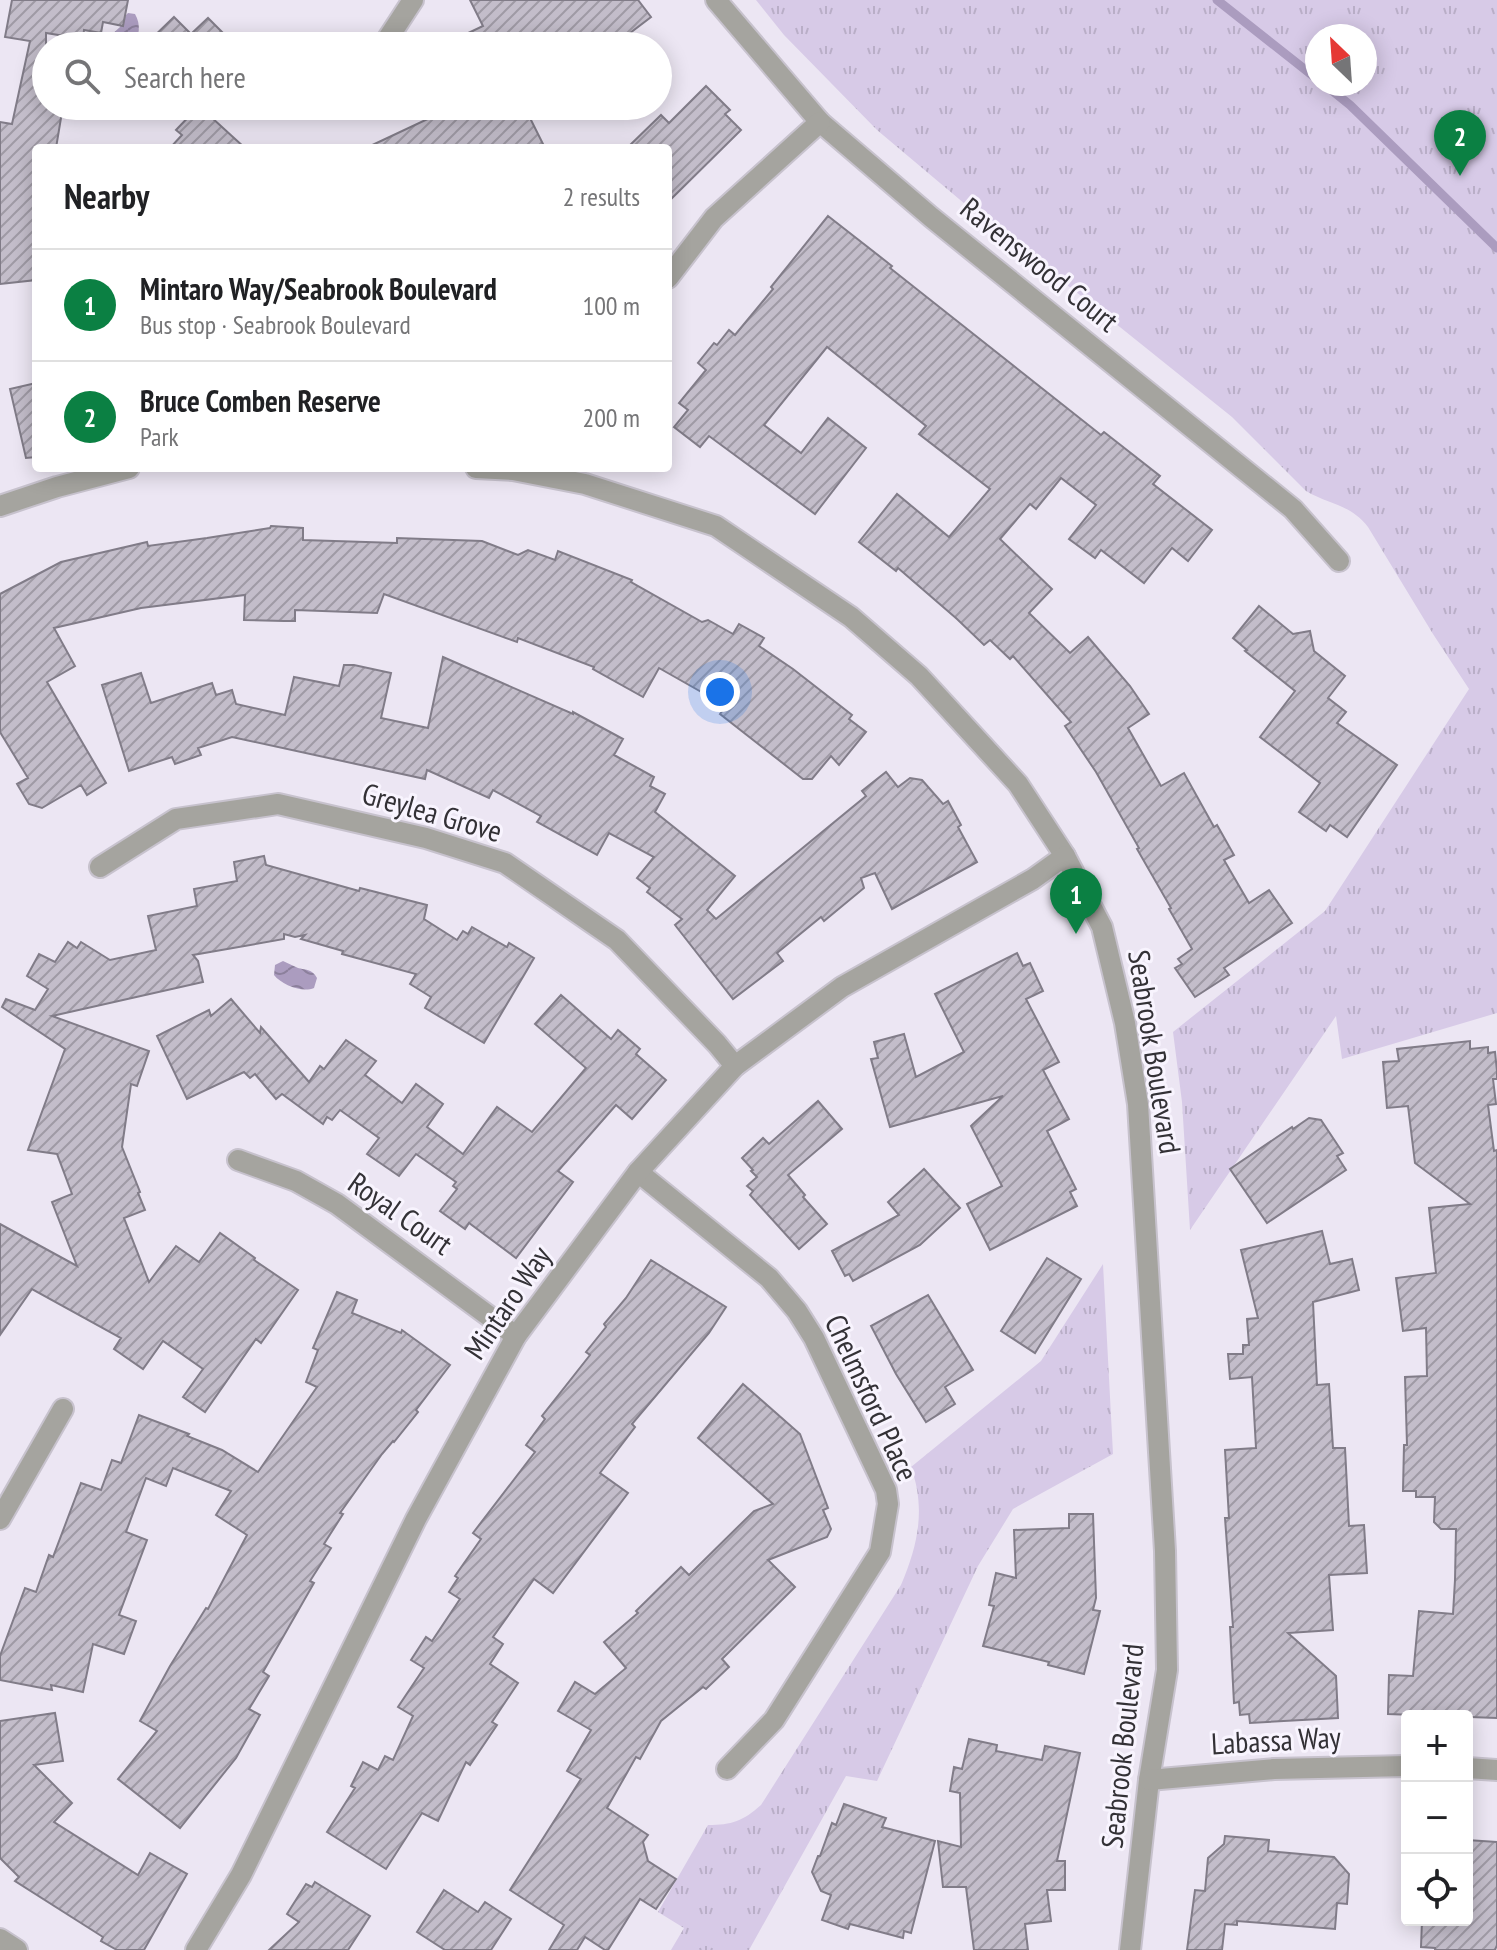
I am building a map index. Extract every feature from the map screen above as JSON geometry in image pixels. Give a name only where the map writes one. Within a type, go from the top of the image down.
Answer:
[{"type":"street","points":[[392,32],[413,0]]},
{"type":"street","name":"Ravenswood Court","points":[[716,0],[820,122],[931,217],[1293,509],[1339,561]]},
{"type":"street","points":[[672,273],[714,218],[820,122]]},
{"type":"street","points":[[0,506],[114,472]]},
{"type":"street","name":"Seabrook Boulevard","points":[[538,472],[587,476],[716,526],[851,617],[919,676],[1018,784],[1065,856],[1102,927],[1125,1023],[1138,1104],[1165,1551],[1167,1670],[1149,1780],[1130,1950]]},
{"type":"street","name":"Greylea Grove","points":[[100,867],[176,819],[278,804],[426,838],[505,863],[617,940],[735,1066]]},
{"type":"street","name":"Mintaro Way","points":[[196,1950],[241,1875],[416,1519],[516,1336],[638,1172],[735,1066],[842,987],[1033,879],[1065,856]]},
{"type":"street","name":"Royal Court","points":[[238,1160],[296,1181],[337,1204],[516,1336]]},
{"type":"street","name":"Chelmsford Place","points":[[638,1172],[769,1278],[797,1311],[814,1338],[886,1490],[888,1504],[880,1552],[774,1720],[727,1769]]},
{"type":"street","points":[[0,1519],[63,1409]]},
{"type":"street","name":"Labassa Way","points":[[1149,1780],[1274,1769],[1401,1766]]},
{"type":"street","points":[[1473,1768],[1497,1770]]},
{"type":"street","points":[[0,1939],[17,1950]]},
{"type":"green space","points":[[756,0],[1497,0],[1497,1013],[1342,1059],[1336,1016],[1190,1230],[1182,1102],[1173,1032],[1325,911],[1469,689],[1361,519],[1347,509],[1306,491],[1232,417],[1003,236],[877,130],[784,35]]},
{"type":"green space","points":[[1103,1264],[1113,1454],[1013,1509],[978,1566],[877,1781],[846,1776],[749,1950],[671,1950],[684,1928],[658,1912],[708,1825],[737,1821],[761,1805],[901,1585],[918,1527],[918,1498],[911,1467],[1041,1361]]},
{"type":"water","points":[[128,13],[135,14],[139,32],[114,32]]},
{"type":"water","points":[[283,961],[313,973],[317,978],[314,988],[298,989],[278,979],[274,975],[275,965]]},
{"type":"building","points":[[12,0],[128,0],[123,26],[103,22],[101,32],[32,32],[32,120],[61,120],[57,144],[32,144],[32,280],[0,284],[0,122],[12,124],[30,41],[5,37]]},
{"type":"building","points":[[470,0],[638,0],[651,17],[631,32],[470,32],[483,26]]},
{"type":"building","points":[[174,17],[189,32],[158,32]]},
{"type":"building","points":[[208,18],[222,32],[193,32]]},
{"type":"building","points":[[706,86],[730,110],[725,114],[741,130],[672,198],[672,144],[631,144],[656,120],[669,123]]},
{"type":"building","points":[[186,120],[214,120],[241,144],[174,144],[182,135],[176,130]]},
{"type":"building","points":[[426,120],[531,120],[543,144],[375,144]]},
{"type":"building","points":[[828,216],[1101,435],[1104,432],[1160,476],[1153,484],[1212,530],[1188,561],[1172,548],[1144,583],[1101,550],[1095,558],[1069,539],[1096,505],[1061,478],[1036,509],[1030,504],[1000,539],[1052,589],[1029,613],[1070,653],[1088,637],[1130,686],[1149,714],[1128,728],[1161,786],[1184,773],[1214,827],[1217,825],[1234,855],[1224,860],[1249,903],[1269,890],[1292,923],[1224,968],[1229,975],[1195,997],[1175,968],[1182,964],[1178,959],[1192,949],[1096,772],[1065,726],[1071,722],[1013,656],[1010,659],[990,640],[984,645],[898,568],[896,571],[859,542],[897,494],[949,537],[990,489],[919,434],[926,426],[827,347],[764,425],[801,453],[828,418],[866,448],[815,514],[709,436],[700,447],[674,427],[688,410],[679,403],[706,370],[698,363],[729,330],[735,335]]},
{"type":"building","points":[[32,384],[32,457],[26,458],[10,389]]},
{"type":"building","points":[[271,526],[303,528],[303,540],[397,543],[397,538],[482,541],[518,555],[528,550],[555,560],[558,551],[632,580],[702,622],[708,620],[733,634],[739,624],[764,638],[759,646],[852,715],[849,719],[866,732],[839,765],[831,756],[812,779],[803,779],[720,714],[726,706],[659,668],[643,697],[594,667],[518,638],[517,642],[384,594],[377,613],[295,610],[295,621],[244,620],[245,595],[141,608],[54,628],[75,666],[47,682],[106,783],[87,795],[81,785],[42,808],[29,804],[17,784],[28,778],[0,732],[0,594],[61,562],[147,542],[148,546]]},
{"type":"building","points":[[1259,606],[1293,634],[1310,631],[1314,651],[1345,676],[1328,698],[1346,712],[1337,723],[1397,765],[1347,837],[1330,825],[1326,831],[1299,812],[1320,783],[1260,737],[1295,691],[1233,638]]},
{"type":"building","points":[[443,657],[573,712],[623,739],[614,755],[654,777],[650,786],[665,794],[655,812],[735,876],[707,910],[716,919],[866,796],[862,791],[886,772],[898,787],[910,778],[922,780],[943,804],[948,801],[977,862],[892,909],[875,873],[861,878],[864,888],[824,921],[821,917],[777,953],[783,961],[733,999],[675,925],[682,919],[647,892],[650,888],[637,878],[654,857],[609,833],[597,855],[537,822],[541,816],[493,790],[489,798],[427,770],[425,779],[232,737],[198,748],[201,755],[175,764],[172,757],[129,771],[102,685],[141,673],[151,703],[212,683],[216,695],[232,690],[236,704],[285,715],[294,677],[339,686],[344,665],[354,665],[391,673],[381,718],[428,728]]},
{"type":"building","points":[[264,856],[266,865],[359,891],[360,888],[427,905],[424,919],[457,940],[463,931],[468,934],[472,927],[534,958],[484,1043],[425,1008],[431,997],[410,984],[416,974],[342,954],[343,951],[301,939],[305,935],[295,937],[284,934],[284,939],[193,955],[198,961],[203,982],[52,1016],[149,1051],[137,1086],[131,1084],[122,1147],[145,1210],[124,1218],[149,1282],[176,1246],[199,1262],[220,1233],[298,1290],[261,1343],[256,1339],[205,1412],[183,1397],[203,1369],[163,1341],[143,1369],[114,1349],[121,1338],[32,1289],[0,1335],[0,1224],[77,1266],[52,1202],[72,1194],[57,1154],[28,1150],[65,1049],[2,1007],[6,999],[35,1010],[48,989],[27,976],[39,954],[55,962],[68,942],[77,948],[81,942],[110,960],[156,950],[148,916],[197,906],[194,889],[237,881],[234,862]]},
{"type":"building","points":[[1017,953],[1023,966],[1030,963],[1043,991],[1026,999],[1059,1062],[1043,1070],[1069,1119],[1047,1131],[1076,1189],[1070,1192],[1077,1206],[990,1250],[967,1204],[1002,1186],[971,1126],[1003,1096],[890,1127],[871,1059],[878,1058],[874,1042],[904,1034],[916,1077],[964,1052],[935,994]]},
{"type":"building","points":[[561,995],[611,1039],[618,1030],[640,1049],[636,1054],[666,1080],[632,1119],[616,1105],[558,1171],[573,1182],[516,1258],[469,1223],[465,1229],[440,1211],[457,1189],[453,1186],[456,1182],[416,1154],[399,1176],[367,1154],[379,1138],[340,1110],[332,1120],[327,1117],[323,1124],[282,1094],[276,1099],[255,1074],[250,1078],[244,1072],[187,1099],[157,1036],[209,1010],[211,1016],[231,999],[260,1033],[261,1027],[309,1082],[320,1066],[324,1069],[346,1040],[376,1061],[365,1075],[402,1103],[416,1084],[443,1104],[427,1127],[463,1154],[497,1107],[532,1132],[586,1068],[535,1024]]},
{"type":"building","points":[[1470,1041],[1470,1049],[1488,1047],[1488,1053],[1495,1052],[1497,1079],[1493,1079],[1496,1104],[1488,1105],[1494,1151],[1497,1150],[1497,1718],[1473,1717],[1473,1710],[1401,1710],[1401,1714],[1388,1714],[1389,1675],[1413,1676],[1419,1611],[1453,1614],[1456,1529],[1441,1529],[1434,1522],[1435,1497],[1416,1497],[1416,1491],[1403,1491],[1404,1445],[1407,1445],[1405,1377],[1427,1376],[1426,1328],[1403,1331],[1396,1278],[1436,1273],[1429,1208],[1470,1204],[1415,1163],[1408,1106],[1387,1108],[1383,1062],[1399,1061],[1397,1049]]},
{"type":"building","points":[[818,1101],[842,1129],[788,1175],[827,1224],[799,1249],[750,1195],[753,1191],[747,1186],[757,1177],[742,1158],[763,1138],[769,1144]]},
{"type":"building","points":[[1309,1118],[1321,1120],[1343,1153],[1337,1156],[1346,1170],[1267,1223],[1230,1169]]},
{"type":"building","points":[[924,1169],[960,1208],[920,1245],[853,1281],[849,1274],[845,1276],[832,1251],[899,1215],[888,1202]]},
{"type":"building","points":[[1322,1231],[1330,1264],[1352,1259],[1359,1290],[1313,1302],[1317,1385],[1329,1384],[1333,1448],[1345,1448],[1349,1526],[1364,1525],[1367,1573],[1329,1575],[1333,1630],[1288,1633],[1336,1676],[1338,1718],[1250,1723],[1249,1714],[1240,1715],[1239,1702],[1234,1703],[1230,1627],[1233,1627],[1225,1518],[1229,1518],[1225,1450],[1256,1448],[1252,1377],[1230,1379],[1228,1354],[1243,1354],[1243,1345],[1249,1345],[1247,1319],[1258,1318],[1241,1250]]},
{"type":"building","points":[[1047,1258],[1081,1279],[1035,1353],[1001,1331]]},
{"type":"building","points":[[651,1260],[726,1307],[709,1333],[632,1424],[635,1427],[600,1473],[628,1493],[553,1593],[534,1579],[493,1637],[503,1644],[490,1664],[518,1683],[492,1722],[497,1725],[470,1765],[466,1762],[438,1821],[422,1813],[386,1869],[327,1832],[355,1788],[351,1786],[363,1762],[378,1770],[385,1756],[393,1760],[413,1716],[398,1707],[424,1668],[411,1660],[426,1637],[432,1641],[460,1599],[449,1592],[458,1578],[455,1576],[481,1539],[473,1533],[535,1452],[526,1445],[545,1419],[542,1416],[590,1355],[586,1352]]},
{"type":"building","points":[[337,1292],[357,1300],[352,1313],[401,1333],[402,1330],[450,1365],[340,1513],[343,1514],[324,1544],[331,1548],[310,1581],[314,1583],[263,1672],[269,1676],[249,1709],[260,1715],[236,1758],[180,1828],[118,1779],[157,1731],[140,1721],[170,1666],[208,1609],[247,1535],[216,1515],[231,1491],[173,1468],[166,1486],[146,1478],[126,1532],[147,1540],[119,1615],[136,1621],[124,1654],[93,1644],[83,1692],[51,1685],[52,1690],[0,1680],[0,1656],[25,1588],[36,1592],[81,1483],[101,1490],[112,1460],[121,1463],[139,1415],[189,1434],[187,1436],[222,1450],[258,1472],[317,1387],[306,1382],[318,1350],[313,1348]]},
{"type":"building","points":[[928,1295],[973,1370],[945,1387],[955,1404],[926,1422],[871,1326]]},
{"type":"building","points":[[743,1384],[800,1434],[828,1508],[823,1510],[831,1529],[827,1537],[768,1560],[795,1587],[722,1659],[729,1667],[706,1689],[703,1687],[661,1721],[607,1808],[648,1835],[643,1842],[648,1861],[676,1879],[656,1909],[640,1899],[608,1950],[585,1937],[577,1950],[549,1950],[564,1925],[510,1890],[581,1779],[567,1771],[591,1730],[558,1711],[575,1682],[595,1694],[626,1668],[604,1642],[638,1613],[636,1611],[681,1567],[689,1575],[754,1511],[773,1504],[698,1438]]},
{"type":"building","points":[[1069,1514],[1093,1514],[1096,1598],[1093,1610],[1100,1611],[1084,1674],[983,1646],[994,1606],[989,1605],[996,1573],[1016,1578],[1014,1530],[1069,1528]]},
{"type":"building","points":[[55,1713],[63,1761],[34,1765],[72,1803],[54,1822],[138,1875],[150,1853],[187,1874],[144,1950],[117,1950],[101,1941],[103,1937],[15,1881],[19,1877],[0,1858],[0,1721]]},
{"type":"building","points":[[969,1739],[997,1745],[996,1751],[1042,1760],[1045,1746],[1080,1753],[1057,1861],[1065,1861],[1065,1890],[1047,1890],[1051,1921],[1025,1924],[1028,1950],[974,1950],[966,1887],[943,1887],[938,1841],[961,1847],[960,1793],[950,1791],[954,1767],[962,1769]]},
{"type":"building","points":[[844,1804],[886,1818],[882,1827],[935,1841],[911,1933],[904,1931],[903,1938],[850,1924],[848,1929],[822,1920],[831,1895],[821,1891],[812,1872],[832,1823],[836,1825]]},
{"type":"building","points":[[1225,1836],[1269,1840],[1268,1851],[1334,1857],[1349,1874],[1347,1904],[1337,1903],[1335,1929],[1237,1921],[1237,1925],[1225,1924],[1222,1950],[1187,1950],[1195,1890],[1205,1891],[1208,1858],[1224,1844]]},
{"type":"building","points":[[1473,1840],[1497,1842],[1495,1950],[1435,1950],[1421,1947],[1422,1926],[1473,1926]]},
{"type":"building","points":[[315,1882],[370,1916],[348,1950],[269,1950],[299,1922],[287,1914],[306,1884],[312,1887]]},
{"type":"building","points":[[444,1890],[478,1912],[485,1902],[511,1919],[491,1950],[445,1950],[417,1932]]},
{"type":"waterway","points":[[1217,0],[1305,70]]},
{"type":"waterway","points":[[1339,96],[1497,248]]},
{"type":"place","name":"Bruce Comben Reserve","points":[[1460,176]]},
{"type":"place","name":"Mintaro Way/Seabrook Boulevard","points":[[1076,934]]}]
